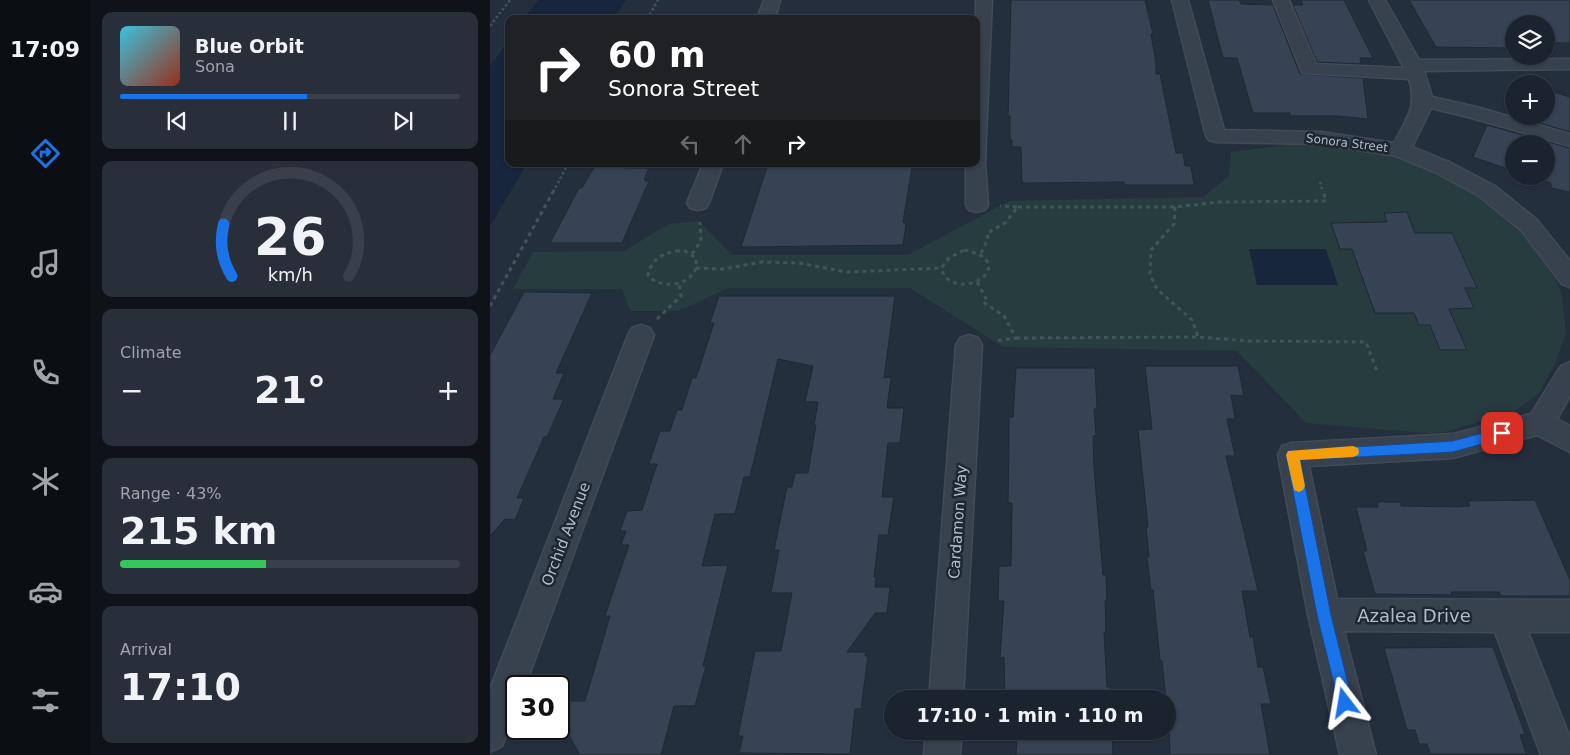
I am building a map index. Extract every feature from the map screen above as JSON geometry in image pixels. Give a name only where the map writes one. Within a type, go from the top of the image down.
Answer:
[{"type":"street","points":[[767,15],[772,0]]},
{"type":"street","points":[[980,80],[984,0]]},
{"type":"street","name":"Sonora Street","points":[[1180,0],[1216,136],[1321,138],[1400,150],[1444,168],[1487,191],[1529,225],[1570,278]]},
{"type":"street","points":[[1281,0],[1309,70],[1414,70],[1570,64]]},
{"type":"street","points":[[1377,0],[1414,70],[1424,101],[1400,150]]},
{"type":"street","points":[[1424,101],[1474,112],[1570,140]]},
{"type":"street","points":[[698,203],[712,167]]},
{"type":"street","points":[[976,167],[977,205]]},
{"type":"street","points":[[1547,248],[1570,248]]},
{"type":"street","name":"Orchid Avenue","points":[[490,734],[641,335]]},
{"type":"street","name":"Cardamon Way","points":[[947,690],[969,345]]},
{"type":"street","points":[[1358,755],[1324,615],[1292,455],[1453,446],[1540,423],[1570,373]]},
{"type":"street","points":[[1540,423],[1570,440]]},
{"type":"street","name":"Azalea Drive","points":[[1324,615],[1570,616]]},
{"type":"street","points":[[1505,616],[1559,755]]},
{"type":"street","points":[[942,755],[943,740]]},
{"type":"path","points":[[490,26],[510,0]]},
{"type":"path","points":[[649,15],[658,0]]},
{"type":"path","points":[[490,306],[566,167]]},
{"type":"path","points":[[977,205],[1018,207],[1175,207],[1219,202],[1326,201],[1320,182]]},
{"type":"path","points":[[692,254],[701,241],[698,203]]},
{"type":"path","points":[[981,253],[988,239],[987,233],[1001,228],[1012,219],[1018,207]]},
{"type":"path","points":[[1175,207],[1174,224],[1151,250],[1150,275],[1157,289],[1192,320],[1198,337]]},
{"type":"path","points":[[964,250],[981,253],[989,262],[990,267],[984,278],[977,282],[958,284],[944,275],[942,268],[944,262],[956,252],[964,250]]},
{"type":"path","points":[[676,251],[692,254],[697,263],[696,268],[686,279],[679,282],[659,284],[652,281],[648,276],[651,262],[666,253],[676,251]]},
{"type":"path","points":[[696,268],[723,269],[762,262],[799,262],[847,272],[942,268]]},
{"type":"path","points":[[641,335],[681,296],[679,282]]},
{"type":"path","points":[[977,282],[986,298],[983,302],[1000,310],[1011,322],[1016,338]]},
{"type":"path","points":[[969,345],[1016,338],[1198,337],[1248,341],[1366,342],[1378,374]]},
{"type":"green space","points":[[1328,144],[1376,152],[1409,162],[1471,189],[1505,214],[1545,254],[1562,295],[1566,333],[1555,363],[1540,392],[1514,412],[1438,434],[1306,423],[1237,351],[1003,347],[910,288],[729,288],[678,311],[630,311],[622,289],[513,289],[533,252],[624,251],[669,224],[699,221],[732,255],[908,255],[1009,201],[1203,197],[1229,176],[1231,152],[1285,145]]},
{"type":"water","points":[[538,0],[626,0],[617,15],[527,15]]},
{"type":"water","points":[[505,45],[505,167],[525,167],[490,226],[490,66]]},
{"type":"water","points":[[1249,249],[1326,249],[1338,285],[1257,285]]},
{"type":"building","points":[[1011,0],[1145,0],[1153,34],[1151,34],[1156,74],[1160,74],[1176,153],[1183,153],[1185,166],[1191,166],[1194,185],[1124,185],[1124,182],[1022,183],[1021,147],[1012,147],[1012,140],[1010,140],[1010,116],[1008,116]]},
{"type":"building","points":[[1208,0],[1239,0],[1241,4],[1273,5],[1300,74],[1363,78],[1368,119],[1336,116],[1291,116],[1290,113],[1253,113],[1237,58],[1223,58]]},
{"type":"building","points":[[1301,0],[1344,0],[1373,58],[1360,58],[1361,64],[1317,62],[1293,5],[1303,5]]},
{"type":"building","points":[[1409,0],[1570,0],[1570,43],[1555,43],[1555,15],[1505,15],[1505,48],[1436,47]]},
{"type":"building","points":[[1555,93],[1570,97],[1570,132],[1546,125],[1555,125]]},
{"type":"building","points":[[1487,125],[1523,135],[1505,135],[1505,168],[1473,157]]},
{"type":"building","points":[[1555,144],[1570,148],[1570,192],[1551,188],[1551,185],[1555,185]]},
{"type":"building","points":[[594,167],[649,168],[644,179],[649,181],[622,243],[550,243],[579,188],[582,188]]},
{"type":"building","points":[[767,167],[912,167],[903,222],[906,224],[903,245],[741,247]]},
{"type":"building","points":[[1407,212],[1415,233],[1452,233],[1477,288],[1465,288],[1474,308],[1449,309],[1467,350],[1440,350],[1430,325],[1419,325],[1414,313],[1375,313],[1352,249],[1340,249],[1331,223],[1387,222],[1384,213]]},
{"type":"building","points":[[524,292],[592,293],[556,373],[564,373],[553,399],[564,399],[547,437],[544,437],[517,498],[524,498],[515,520],[505,519],[490,536],[490,355]]},
{"type":"building","points":[[719,296],[895,296],[884,378],[891,377],[887,408],[904,408],[900,443],[888,443],[882,497],[894,497],[888,535],[879,535],[874,577],[876,577],[875,587],[890,587],[887,613],[875,613],[847,652],[866,652],[865,656],[868,656],[861,709],[855,709],[850,754],[739,753],[743,736],[738,736],[755,651],[781,651],[792,593],[771,593],[779,550],[774,550],[787,487],[792,487],[795,473],[808,473],[816,425],[814,425],[818,402],[805,402],[813,366],[778,359],[750,477],[744,477],[735,514],[715,514],[702,566],[728,565],[703,666],[706,666],[695,706],[674,706],[661,755],[580,755],[570,737],[570,701],[585,701],[610,616],[605,616],[629,545],[621,545],[626,531],[620,531],[627,511],[642,510],[657,464],[649,464],[660,431],[670,431],[677,410],[682,410],[692,378],[696,378],[714,323],[710,323]]},
{"type":"building","points":[[1145,366],[1238,366],[1244,396],[1231,395],[1235,419],[1227,419],[1235,456],[1226,456],[1258,591],[1242,591],[1250,637],[1253,637],[1258,667],[1263,667],[1271,704],[1261,704],[1270,755],[1170,755],[1169,740],[1176,740],[1176,690],[1165,690],[1162,661],[1160,660],[1153,590],[1151,590],[1147,557],[1149,557],[1146,527],[1148,527],[1138,430],[1152,429]]},
{"type":"building","points":[[1016,368],[1095,368],[1097,409],[1094,409],[1096,436],[1093,436],[1094,468],[1103,575],[1106,575],[1106,632],[1104,632],[1107,687],[1110,687],[1110,690],[1005,690],[1004,657],[1000,658],[1004,601],[998,601],[999,566],[1011,566],[1012,503],[1008,503],[1009,417],[1013,417]]},
{"type":"building","points":[[1535,500],[1570,580],[1570,596],[1501,596],[1499,592],[1451,592],[1452,595],[1375,594],[1363,551],[1367,551],[1356,507],[1378,507],[1377,502],[1400,502],[1401,506],[1459,507],[1470,506],[1468,501]]},
{"type":"building","points":[[1493,647],[1525,734],[1520,735],[1526,754],[1430,754],[1427,744],[1419,744],[1415,730],[1407,730],[1384,648]]},
{"type":"building","points":[[1017,740],[1112,740],[1113,755],[1016,755]]},
{"type":"slow traffic","points":[[1299,486],[1292,455],[1353,452]]},
{"type":"route","points":[[1345,703],[1324,615],[1292,455],[1453,446],[1502,433]]}]
